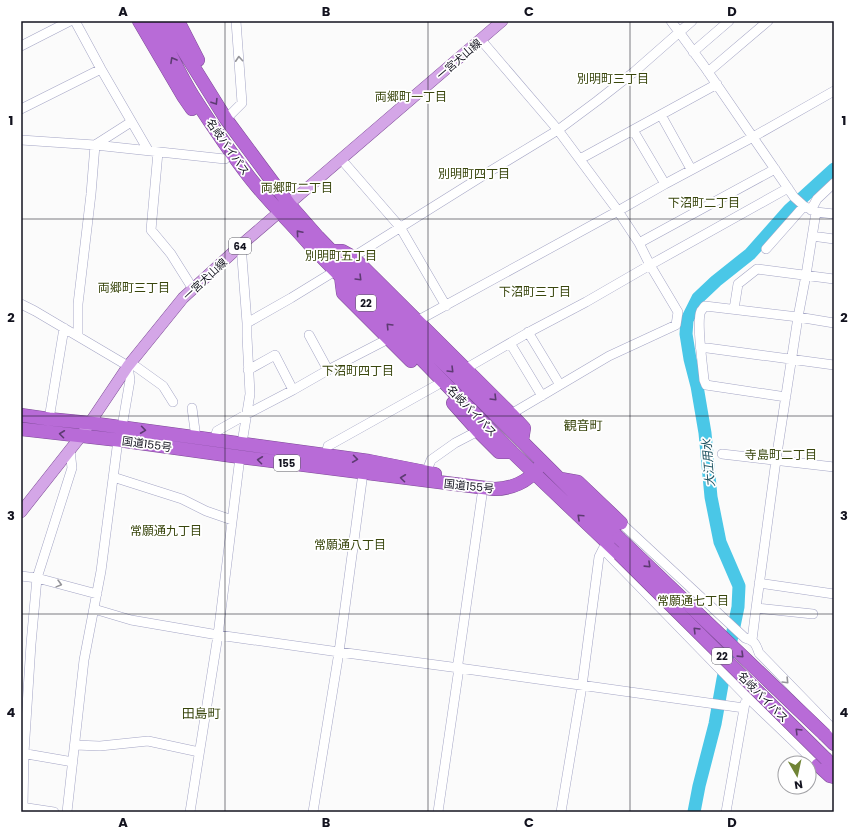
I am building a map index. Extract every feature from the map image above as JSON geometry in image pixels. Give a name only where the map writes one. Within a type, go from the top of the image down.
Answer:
[{"type":"highway","name":"22","points":[[139,21],[183,96],[226,159],[234,168],[250,178]]},
{"type":"highway","name":"名岐バイパス","points":[[152,21],[192,94],[214,128],[250,178],[318,236],[352,272],[619,538],[831,734]]},
{"type":"highway","name":"名岐バイパス","points":[[165,21],[284,208],[338,274],[512,452],[618,554],[826,763]]},
{"type":"highway","name":"22","points":[[178,21],[199,61],[205,86]]},
{"type":"highway","points":[[333,251],[342,251],[353,256]]},
{"type":"highway","name":"22","points":[[353,256],[524,428],[522,441]]},
{"type":"highway","name":"22","points":[[338,274],[343,293],[388,339],[437,385],[499,452],[512,452]]},
{"type":"highway","name":"国道155号","points":[[21,415],[90,423],[120,434],[240,457],[483,488],[503,489],[513,486],[524,481],[543,461]]},
{"type":"highway","name":"国道155号","points":[[21,429],[81,436],[120,434],[196,438],[242,443],[369,461],[493,486],[501,486],[510,483],[532,472]]},
{"type":"highway","points":[[561,479],[578,482],[620,523]]},
{"type":"highway","name":"22","points":[[599,536],[603,549]]},
{"type":"highway","name":"22","points":[[826,763],[830,776],[834,777]]},
{"type":"main road","name":"一宮犬山線","points":[[21,512],[81,436],[129,364],[183,298],[241,245],[502,21]]},
{"type":"street","points":[[21,46],[70,21]]},
{"type":"street","points":[[75,21],[130,122],[148,150]]},
{"type":"street","points":[[226,119],[242,103],[236,21]]},
{"type":"street","points":[[671,21],[788,188],[806,206],[834,214]]},
{"type":"street","points":[[353,256],[558,130],[634,72],[692,21]]},
{"type":"street","points":[[694,52],[729,21]]},
{"type":"street","points":[[708,72],[768,21]]},
{"type":"street","points":[[481,40],[558,130],[618,211],[639,243],[650,265],[678,312],[676,325],[609,356],[511,414]]},
{"type":"street","points":[[21,109],[101,69]]},
{"type":"street","points":[[580,159],[716,84]]},
{"type":"street","points":[[417,321],[834,91]]},
{"type":"street","points":[[661,115],[692,169]]},
{"type":"street","points":[[95,145],[130,122]]},
{"type":"street","points":[[633,130],[665,184]]},
{"type":"street","points":[[21,140],[95,145],[226,159]]},
{"type":"street","points":[[78,336],[78,304],[91,194],[95,145]]},
{"type":"street","points":[[158,152],[151,230],[170,254],[193,289]]},
{"type":"street","points":[[341,159],[400,227],[446,306]]},
{"type":"street","points":[[639,243],[775,169]]},
{"type":"street","points":[[766,249],[806,206],[817,199],[834,183]]},
{"type":"street","points":[[465,369],[528,332],[586,302],[788,188]]},
{"type":"street","points":[[752,640],[776,460],[812,236],[806,206]]},
{"type":"street","points":[[812,236],[834,239]]},
{"type":"street","points":[[241,245],[247,323],[250,394],[242,443]]},
{"type":"street","points":[[734,309],[738,284],[757,269],[834,279]]},
{"type":"street","points":[[247,323],[338,274]]},
{"type":"street","points":[[21,304],[129,364],[163,386],[173,402]]},
{"type":"street","points":[[786,397],[706,385],[700,347],[699,317],[701,310],[705,306],[834,323]]},
{"type":"street","points":[[49,419],[64,328]]},
{"type":"street","points":[[528,332],[560,385]]},
{"type":"street","points":[[309,335],[328,370]]},
{"type":"street","points":[[214,440],[217,431],[388,339]]},
{"type":"street","points":[[510,343],[542,396]]},
{"type":"street","points":[[700,347],[834,365]]},
{"type":"street","points":[[248,370],[276,355],[293,390]]},
{"type":"street","points":[[67,812],[84,660],[101,571],[113,477],[130,380],[129,364]]},
{"type":"street","points":[[326,455],[328,446],[437,385]]},
{"type":"street","points":[[192,408],[196,438]]},
{"type":"street","points":[[426,473],[431,460],[455,443],[478,431]]},
{"type":"street","points":[[54,812],[22,807],[22,753],[37,578],[72,468],[70,450]]},
{"type":"street","points":[[722,454],[834,467]]},
{"type":"street","points":[[190,812],[218,635],[240,457]]},
{"type":"street","points":[[313,812],[339,652],[363,473]]},
{"type":"street","points":[[113,477],[182,499],[206,511],[232,520]]},
{"type":"street","points":[[438,812],[483,488]]},
{"type":"street","points":[[620,523],[745,638],[752,640],[759,652],[831,734]]},
{"type":"street","points":[[561,812],[582,686],[599,557],[603,549],[720,671],[746,696],[826,763]]},
{"type":"street","points":[[21,576],[37,578],[97,594]]},
{"type":"street","points":[[759,583],[834,594]]},
{"type":"street","points":[[756,608],[813,614]]},
{"type":"street","points":[[94,609],[131,620],[218,635],[744,708]]},
{"type":"street","points":[[714,664],[728,621]]},
{"type":"street","points":[[21,642],[31,644]]},
{"type":"street","points":[[726,812],[746,696],[759,652]]},
{"type":"street","points":[[75,745],[100,746],[148,741],[199,752]]},
{"type":"street","points":[[22,753],[73,762]]},
{"type":"waterway","name":"大江用水","points":[[694,812],[715,724],[738,607],[739,586],[720,542],[711,497],[705,433],[686,334],[687,320],[698,298],[716,281],[750,254],[789,210],[834,169]]},
{"type":"district","name":"別明町三丁目","points":[[613,78]]},
{"type":"district","name":"両郷町一丁目","points":[[411,96]]},
{"type":"district","name":"別明町四丁目","points":[[474,173]]},
{"type":"district","name":"両郷町二丁目","points":[[297,187]]},
{"type":"district","name":"下沼町二丁目","points":[[704,202]]},
{"type":"district","name":"別明町五丁目","points":[[341,255]]},
{"type":"district","name":"両郷町三丁目","points":[[134,287]]},
{"type":"district","name":"下沼町三丁目","points":[[535,291]]},
{"type":"district","name":"下沼町四丁目","points":[[358,370]]},
{"type":"district","name":"観音町","points":[[583,425]]},
{"type":"district","name":"寺島町二丁目","points":[[781,454]]},
{"type":"district","name":"常願通九丁目","points":[[166,530]]},
{"type":"district","name":"常願通八丁目","points":[[350,544]]},
{"type":"district","name":"常願通七丁目","points":[[693,600]]},
{"type":"district","name":"田島町","points":[[201,713]]}]
